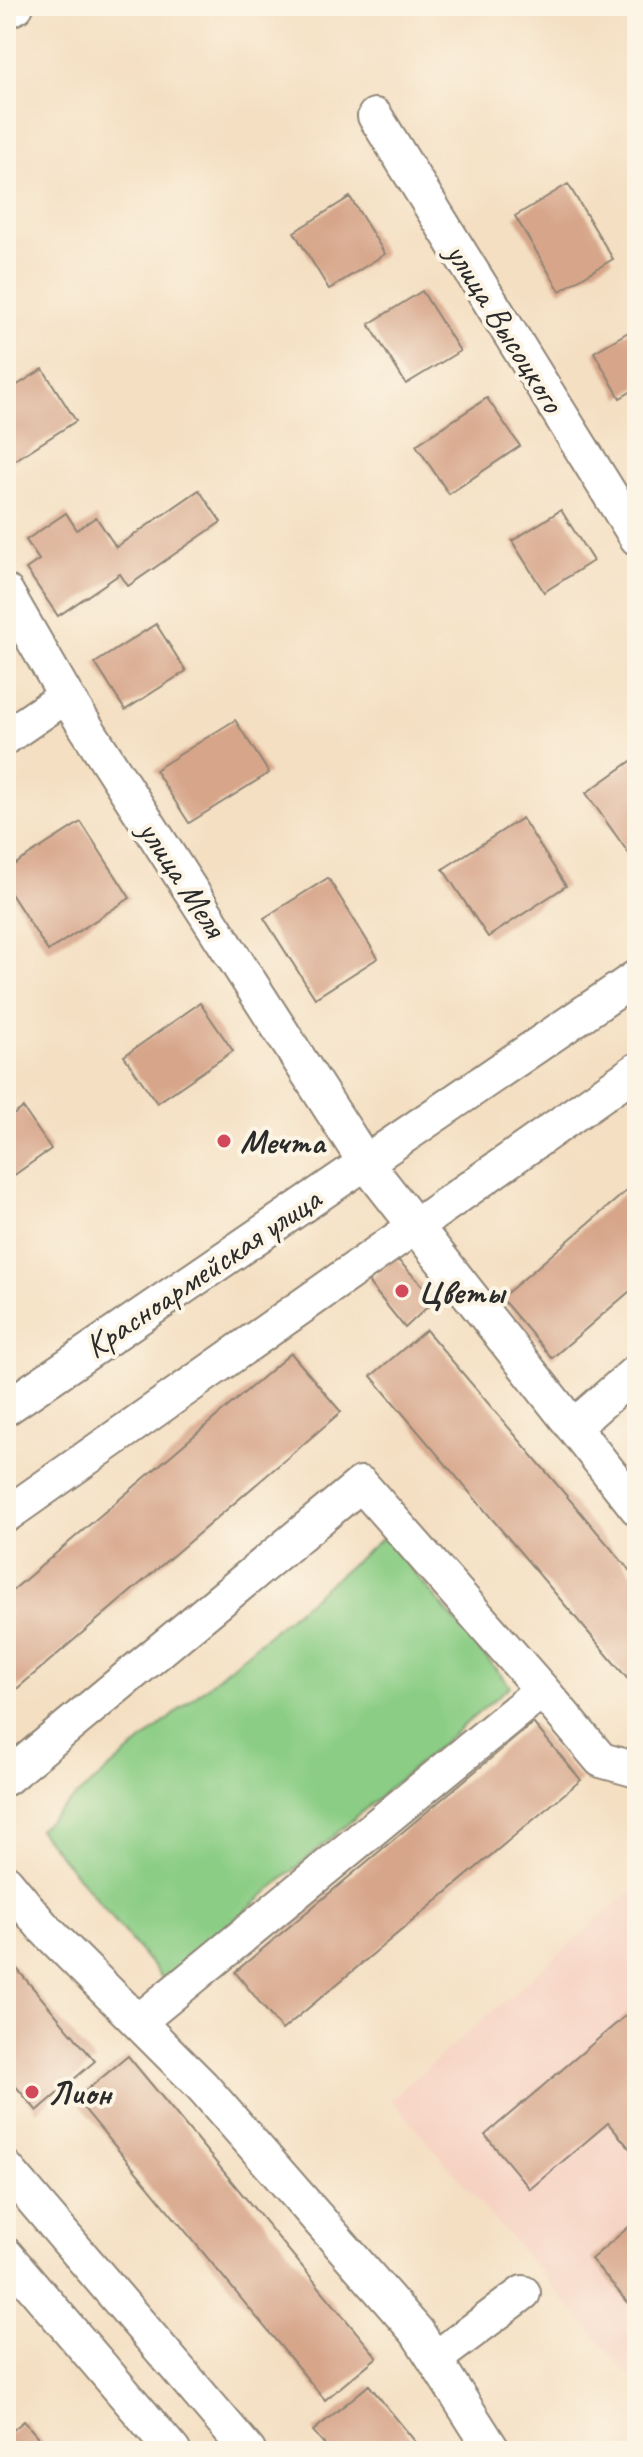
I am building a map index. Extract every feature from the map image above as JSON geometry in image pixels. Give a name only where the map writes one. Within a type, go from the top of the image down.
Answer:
[{"type":"street","points":[[6,11],[16,6]]},
{"type":"street","name":"улица Высоцкого","points":[[375,116],[637,538]]},
{"type":"street","name":"улица Меля","points":[[6,592],[66,696],[365,1162],[637,1508]]},
{"type":"street","points":[[6,737],[66,696]]},
{"type":"street","name":"Красноармейская улица","points":[[6,1408],[637,977]]},
{"type":"street","points":[[6,1515],[637,1070]]},
{"type":"street","points":[[573,1427],[637,1371]]},
{"type":"street","points":[[6,1778],[361,1484],[601,1760],[637,1770]]},
{"type":"street","points":[[138,2022],[542,1690]]},
{"type":"street","points":[[6,1882],[43,1927],[231,2119],[417,2332],[493,2451]]},
{"type":"street","points":[[6,2168],[248,2451]]},
{"type":"street","points":[[6,2255],[173,2451]]},
{"type":"street","points":[[435,2359],[523,2293]]},
{"type":"shaded area","points":[[637,1886],[637,2385],[391,2099]]},
{"type":"green space","points":[[384,1537],[510,1686],[164,1980],[38,1829]]},
{"type":"building","points":[[568,184],[613,259],[560,291],[515,216]]},
{"type":"building","points":[[350,197],[385,254],[329,289],[294,232]]},
{"type":"building","points":[[422,291],[460,351],[406,384],[369,324]]},
{"type":"building","points":[[637,327],[637,388],[620,398],[594,352]]},
{"type":"building","points":[[43,369],[76,421],[12,462],[6,452],[6,392]]},
{"type":"building","points":[[487,398],[520,446],[449,494],[416,445]]},
{"type":"building","points":[[199,490],[221,522],[128,586],[120,574],[58,616],[26,569],[39,560],[26,540],[66,513],[77,530],[96,517],[116,547]]},
{"type":"building","points":[[561,510],[593,561],[544,592],[512,541]]},
{"type":"building","points":[[156,624],[186,671],[125,710],[95,663]]},
{"type":"building","points":[[235,720],[269,773],[189,823],[155,770]]},
{"type":"building","points":[[637,757],[637,855],[632,858],[586,793]]},
{"type":"building","points":[[522,818],[566,886],[488,937],[443,869]]},
{"type":"building","points":[[81,822],[130,898],[48,951],[6,886],[6,870]]},
{"type":"building","points":[[328,878],[378,958],[315,998],[264,918]]},
{"type":"building","points":[[200,1003],[233,1051],[157,1103],[124,1056]]},
{"type":"building","points":[[23,1108],[51,1149],[10,1178],[6,1172],[6,1120]]},
{"type":"building","points":[[637,1182],[637,1285],[552,1358],[501,1298]]},
{"type":"building","name":"Цветы","points":[[395,1257],[436,1299],[405,1328],[368,1282]]},
{"type":"building","points":[[426,1330],[637,1579],[637,1690],[371,1376]]},
{"type":"building","points":[[291,1353],[341,1412],[6,1698],[6,1596]]},
{"type":"building","points":[[533,1723],[581,1780],[282,2030],[235,1972]]},
{"type":"building","points":[[6,1956],[95,2061],[37,2111],[6,2075]]},
{"type":"building","points":[[637,2006],[637,2157],[608,2123],[530,2189],[485,2135]]},
{"type":"building","points":[[128,2056],[377,2357],[325,2400],[76,2099]]},
{"type":"building","points":[[637,2220],[637,2313],[591,2259]]},
{"type":"building","points":[[369,2385],[423,2451],[330,2451],[313,2431]]},
{"type":"building","points":[[24,2421],[50,2451],[6,2451],[6,2436]]},
{"type":"place","name":"Мечта","points":[[224,1141]]},
{"type":"place","name":"Цветы","points":[[402,1291]]},
{"type":"place","name":"Лион","points":[[32,2092]]}]
